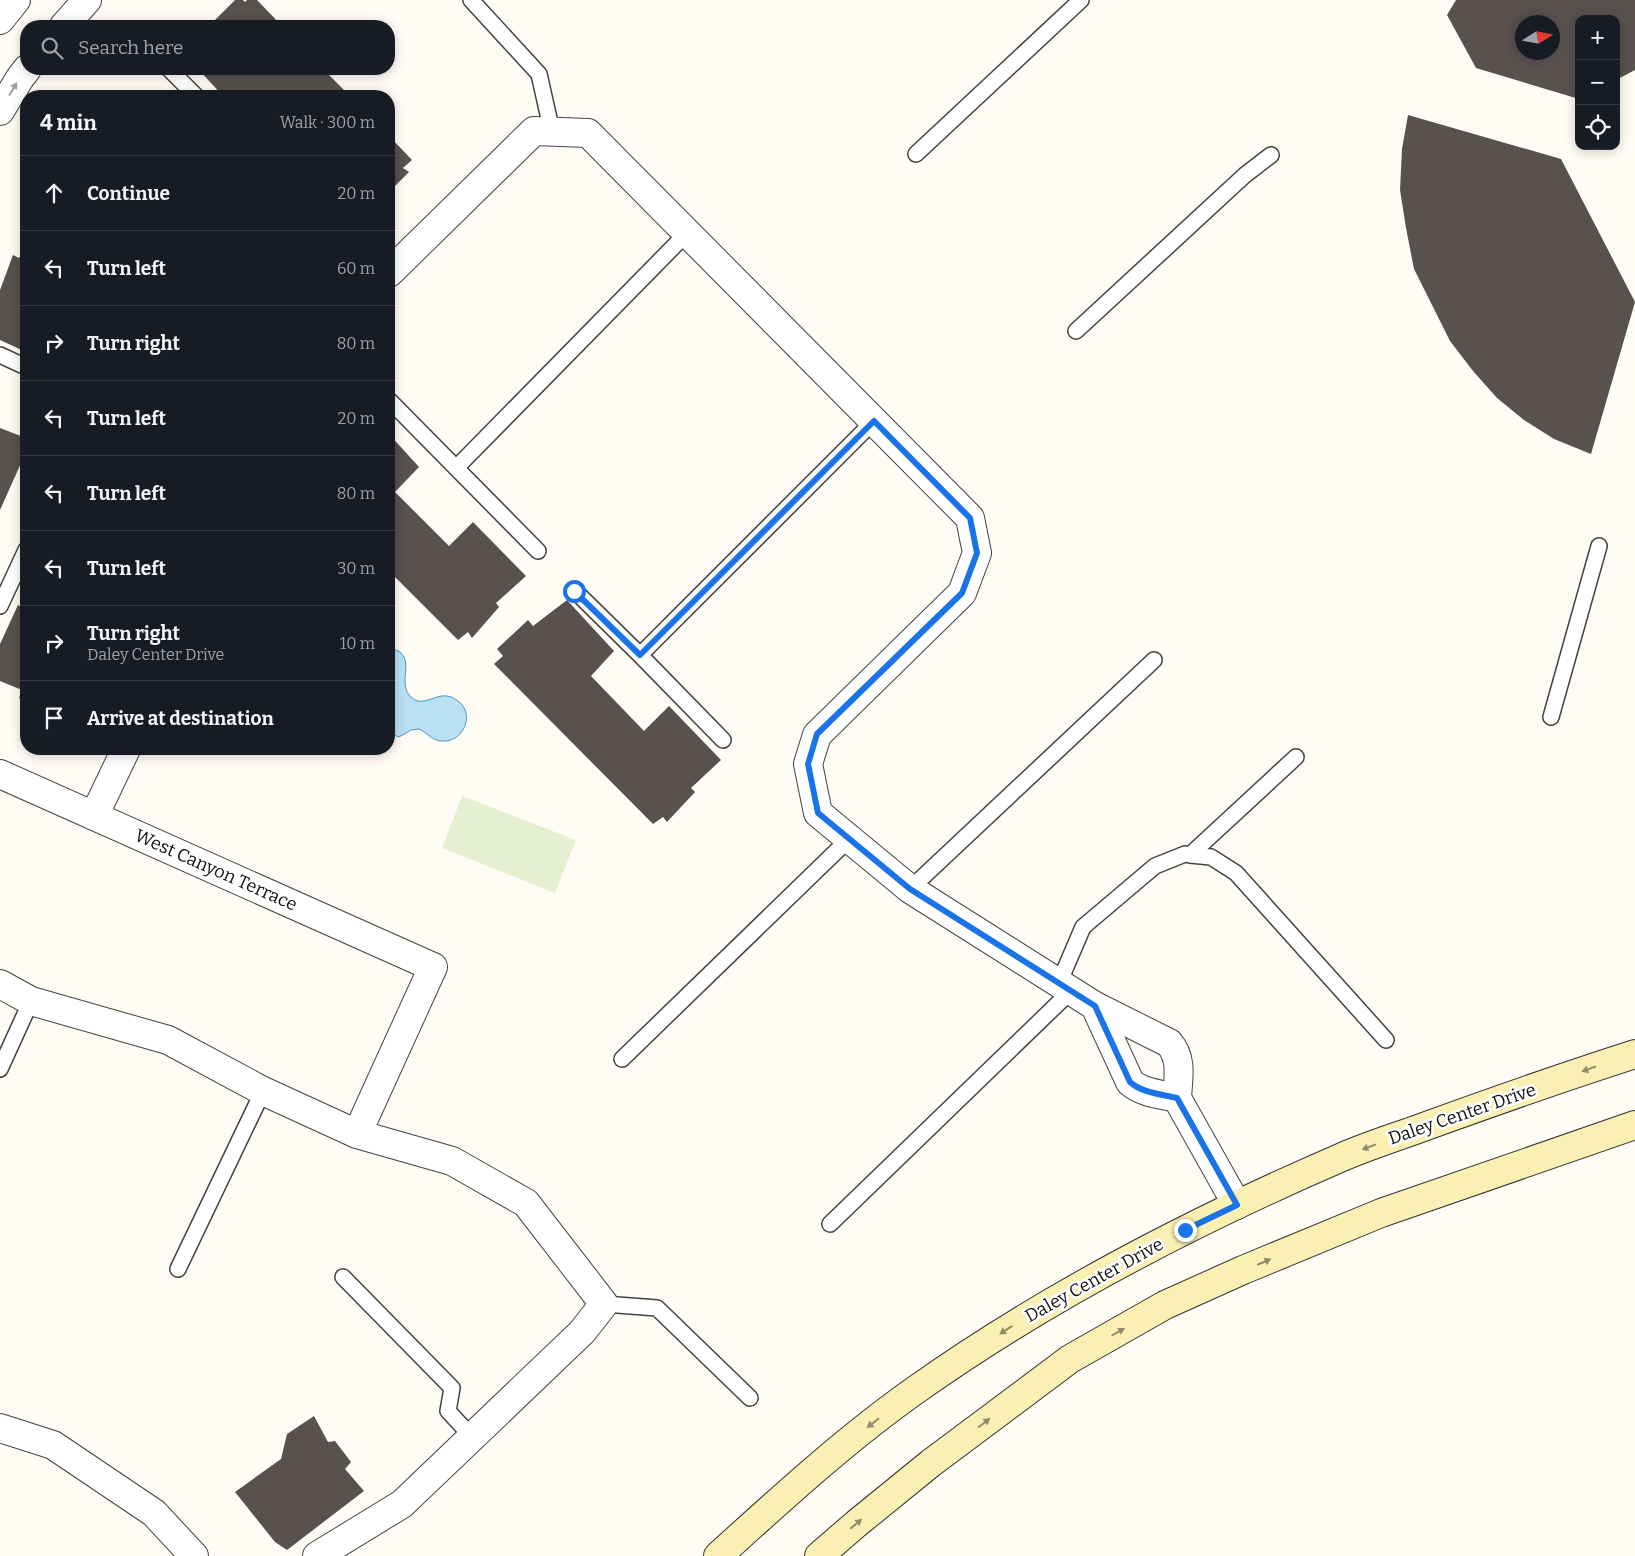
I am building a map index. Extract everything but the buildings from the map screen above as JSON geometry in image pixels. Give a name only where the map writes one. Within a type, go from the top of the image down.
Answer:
[{"type":"main road","name":"Daley Center Drive","points":[[718,1556],[810,1472],[916,1389],[1039,1308],[1125,1260],[1237,1205],[1342,1157],[1635,1054]]},
{"type":"main road","points":[[819,1556],[930,1463],[1070,1360],[1165,1305],[1381,1213],[1635,1125]]},
{"type":"street","points":[[0,20],[16,0]]},
{"type":"street","points":[[69,20],[87,0]]},
{"type":"street","points":[[0,111],[22,75]]},
{"type":"street","points":[[395,267],[534,131],[588,133],[970,518],[977,553],[962,593],[817,734],[808,764],[818,813],[910,889],[1095,1006],[1170,1044],[1176,1051],[1178,1059],[1177,1098],[1237,1205]]},
{"type":"street","points":[[94,816],[123,755]]},
{"type":"street","name":"West Canyon Terrace","points":[[0,774],[433,967],[357,1134]]},
{"type":"street","points":[[0,984],[31,1001],[168,1040],[263,1091],[357,1134],[452,1161],[526,1204],[604,1304],[582,1332],[402,1504],[318,1556]]},
{"type":"street","points":[[1095,1006],[1130,1082],[1136,1088],[1177,1098]]},
{"type":"street","points":[[0,1428],[53,1446],[154,1513],[194,1556]]},
{"type":"lane","points":[[471,0],[539,74],[552,132]]},
{"type":"lane","points":[[916,154],[1081,0]]},
{"type":"lane","points":[[175,75],[190,90]]},
{"type":"lane","points":[[1076,331],[1245,175],[1271,155]]},
{"type":"lane","points":[[456,468],[687,233]]},
{"type":"lane","points":[[0,355],[20,364]]},
{"type":"lane","points":[[395,406],[538,551]]},
{"type":"lane","points":[[640,655],[874,421]]},
{"type":"lane","points":[[1551,717],[1599,546]]},
{"type":"lane","points":[[0,606],[20,563]]},
{"type":"lane","points":[[574,591],[723,740]]},
{"type":"lane","points":[[910,889],[1154,660]]},
{"type":"lane","points":[[1190,855],[1296,757]]},
{"type":"lane","points":[[622,1059],[849,839]]},
{"type":"lane","points":[[830,1224],[1065,987],[1083,927],[1155,866],[1185,854],[1211,857],[1236,873],[1386,1040]]},
{"type":"lane","points":[[0,1069],[31,1001]]},
{"type":"lane","points":[[178,1269],[263,1091]]},
{"type":"lane","points":[[343,1277],[452,1388],[448,1411],[472,1437]]},
{"type":"lane","points":[[604,1304],[657,1308],[750,1398]]},
{"type":"green space","points":[[462,796],[576,840],[555,893],[442,848]]},
{"type":"water","points":[[395,650],[403,655],[405,661],[405,682],[409,695],[415,700],[421,701],[444,696],[451,697],[458,701],[466,713],[465,727],[461,733],[449,740],[439,741],[419,729],[411,730],[399,737],[395,735]]},
{"type":"route","points":[[574,591],[640,655],[874,421],[970,518],[977,553],[962,593],[817,734],[808,764],[818,813],[910,889],[1095,1006],[1130,1082],[1136,1088],[1177,1098],[1237,1205],[1185,1230]]}]
